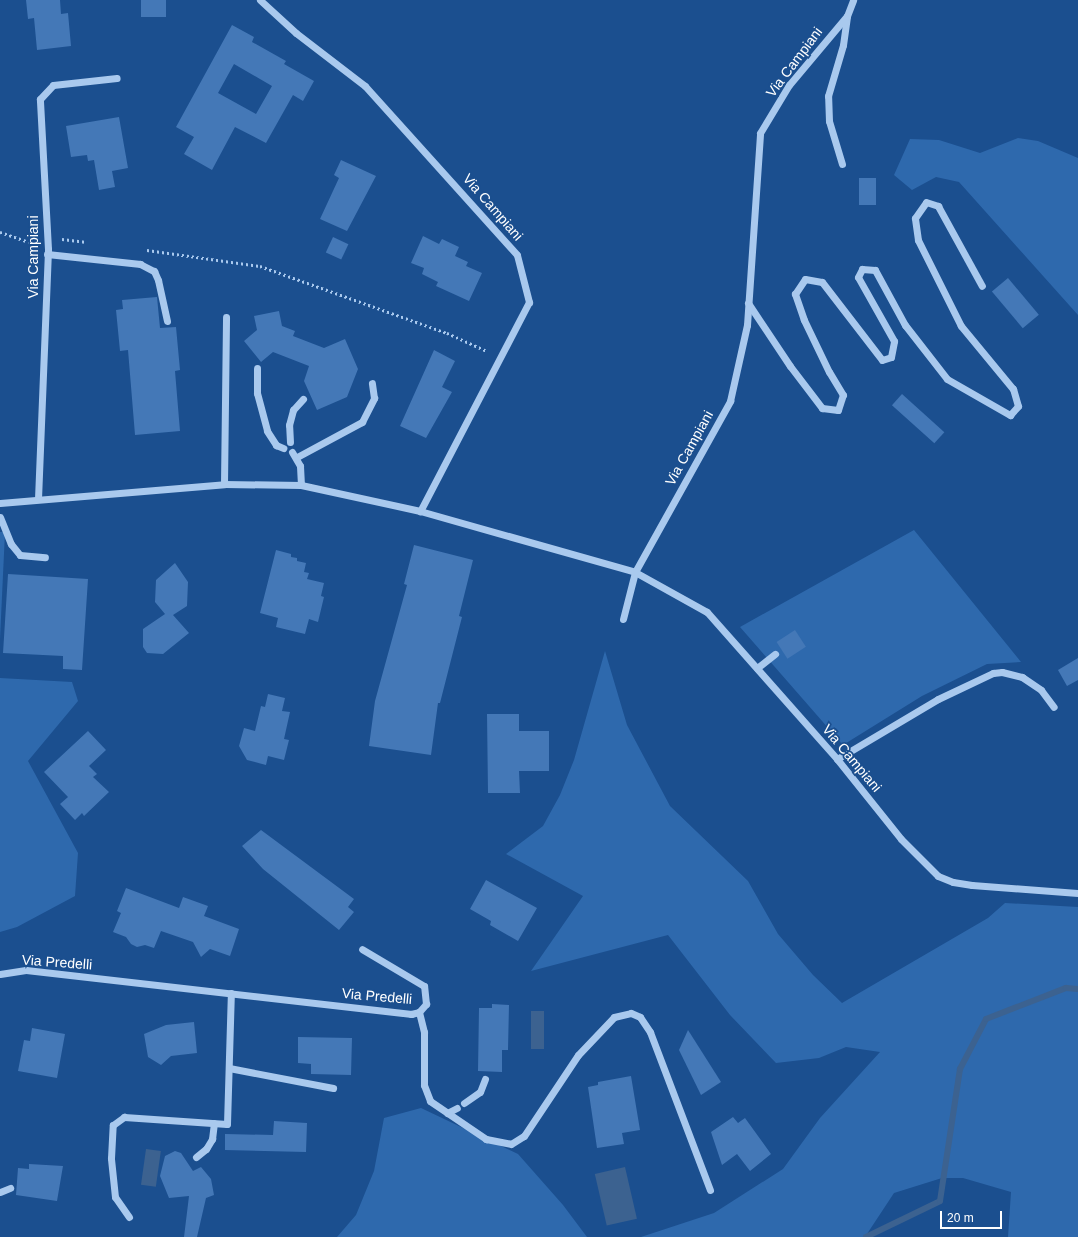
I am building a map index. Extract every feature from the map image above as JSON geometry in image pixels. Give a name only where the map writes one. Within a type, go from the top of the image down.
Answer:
[{"type":"street","name":"Via Campiani","points":[[260,0],[296,33],[366,86],[517,255],[529,302],[420,511]]},
{"type":"street","name":"Via Campiani","points":[[635,572],[730,401],[747,325],[760,133],[789,85],[847,16],[853,0]]},
{"type":"street","points":[[842,164],[829,122],[828,96],[843,45],[847,16]]},
{"type":"street","name":"Via Campiani","points":[[38,499],[47,254],[40,99],[53,85],[116,78]]},
{"type":"street","points":[[748,303],[790,366],[822,408],[838,410],[843,395],[807,326],[795,294],[805,279],[822,282],[882,360],[891,357],[894,341],[858,277],[862,269],[875,270],[905,325],[947,379],[1010,415],[1018,406],[1013,389],[961,326],[918,240],[915,218],[926,202],[938,206],[982,286]]},
{"type":"street","points":[[47,254],[140,264],[154,271],[158,280],[167,320]]},
{"type":"street","points":[[224,484],[226,317]]},
{"type":"street","points":[[258,368],[258,393],[265,426],[276,445],[283,448]]},
{"type":"street","points":[[301,485],[300,466],[294,454],[362,422],[374,398],[372,383]]},
{"type":"street","points":[[290,442],[289,424],[293,410],[303,399]]},
{"type":"street","name":"Via Campiani","points":[[0,503],[224,484],[301,485],[420,511],[635,572],[707,612],[837,759],[901,839],[938,876],[953,882],[966,884],[1078,893]]},
{"type":"street","points":[[0,517],[10,544],[20,555],[45,557]]},
{"type":"street","points":[[623,619],[635,572]]},
{"type":"street","points":[[757,668],[775,654]]},
{"type":"street","points":[[837,759],[938,699],[993,673],[1002,672],[1022,677],[1041,690],[1054,707]]},
{"type":"street","name":"Via Predelli","points":[[0,974],[26,970],[412,1014],[419,1012],[426,1004],[424,986],[362,949]]},
{"type":"street","points":[[129,1217],[115,1197],[112,1158],[113,1125],[124,1117],[227,1124],[231,993]]},
{"type":"street","points":[[419,1012],[424,1032],[424,1085],[430,1101],[486,1139],[510,1144],[524,1136],[578,1055],[614,1016],[631,1013],[640,1017],[650,1032],[710,1190]]},
{"type":"street","points":[[229,1068],[333,1088]]},
{"type":"street","points":[[464,1103],[480,1092],[485,1079]]},
{"type":"street","points":[[447,1113],[457,1108]]},
{"type":"street","points":[[196,1157],[206,1149],[212,1139],[214,1123]]},
{"type":"street","points":[[0,1192],[10,1188]]},
{"type":"path","points":[[0,232],[37,245]]},
{"type":"path","points":[[47,237],[95,243]]},
{"type":"path","points":[[142,250],[260,266],[447,333],[501,357]]},
{"type":"shaded area","points":[[1018,138],[1038,141],[1078,158],[1078,315],[959,182],[936,177],[912,190],[894,175],[910,139],[939,140],[980,153]]},
{"type":"shaded area","points":[[914,530],[1021,662],[987,664],[922,696],[843,745],[740,627]]},
{"type":"shaded area","points":[[0,532],[5,532],[0,639]]},
{"type":"shaded area","points":[[605,651],[627,725],[670,806],[748,881],[778,934],[813,975],[842,1003],[988,918],[1005,903],[1078,907],[1078,1237],[1008,1237],[1011,1192],[963,1178],[942,1178],[894,1193],[865,1237],[641,1237],[714,1213],[783,1169],[820,1118],[880,1052],[846,1047],[819,1058],[776,1063],[730,1015],[668,935],[531,971],[583,896],[506,854],[543,826],[560,795],[574,760]]},
{"type":"shaded area","points":[[0,678],[72,682],[78,701],[28,761],[78,853],[75,896],[17,927],[0,932]]},
{"type":"shaded area","points":[[531,1011],[544,1011],[544,1049],[531,1049]]},
{"type":"shaded area","points":[[421,1108],[518,1154],[563,1205],[587,1237],[337,1237],[356,1215],[374,1171],[384,1118]]},
{"type":"shaded area","points":[[146,1149],[161,1151],[156,1187],[141,1185]]},
{"type":"shaded area","points":[[625,1167],[637,1219],[607,1226],[595,1174]]},
{"type":"building","points":[[26,0],[60,0],[61,14],[68,13],[71,46],[37,50],[34,18],[28,19]]},
{"type":"building","points":[[141,0],[166,0],[166,17],[141,17]]},
{"type":"building","points":[[232,25],[254,37],[252,42],[286,61],[284,64],[314,81],[303,101],[293,95],[266,143],[235,127],[212,170],[184,154],[194,137],[176,127]],"holes":[[[234,64],[272,86],[256,114],[218,93]]]},
{"type":"building","points":[[119,117],[128,168],[112,171],[115,187],[99,190],[94,160],[88,161],[87,155],[71,157],[66,126]]},
{"type":"building","points":[[341,160],[376,176],[347,231],[320,219],[339,178],[334,175]]},
{"type":"building","points":[[859,178],[876,178],[876,205],[859,205]]},
{"type":"building","points":[[423,236],[439,244],[442,239],[459,247],[455,256],[468,262],[466,266],[482,273],[469,301],[436,286],[438,282],[422,274],[424,268],[411,263]]},
{"type":"building","points":[[333,237],[348,244],[341,260],[326,252]]},
{"type":"building","points":[[1008,278],[1039,315],[1023,328],[992,291]]},
{"type":"building","points":[[157,297],[160,328],[176,327],[180,370],[175,371],[180,431],[135,435],[128,350],[120,351],[116,310],[123,309],[122,300]]},
{"type":"building","points":[[279,311],[282,326],[295,331],[293,336],[324,348],[345,339],[358,369],[347,397],[317,410],[304,381],[309,366],[273,352],[261,362],[244,341],[257,330],[254,316]]},
{"type":"building","points":[[434,350],[455,361],[442,387],[452,392],[426,438],[400,426]]},
{"type":"building","points":[[902,394],[944,432],[934,443],[892,405]]},
{"type":"building","points":[[414,545],[473,560],[459,616],[462,617],[440,703],[438,703],[431,755],[369,746],[375,701],[407,585],[404,584]]},
{"type":"building","points":[[276,550],[291,554],[291,557],[297,558],[297,561],[306,563],[304,572],[309,573],[307,579],[324,583],[321,596],[324,597],[318,622],[309,619],[305,634],[276,627],[278,618],[260,613]]},
{"type":"building","points":[[175,563],[188,582],[187,606],[173,615],[189,633],[163,654],[147,653],[143,647],[143,629],[165,614],[155,602],[156,580]]},
{"type":"building","points":[[8,574],[88,579],[82,670],[63,669],[63,656],[3,653]]},
{"type":"building","points":[[795,630],[806,647],[787,659],[777,642]]},
{"type":"building","points":[[1078,658],[1078,680],[1067,686],[1058,670]]},
{"type":"building","points":[[268,694],[285,698],[282,711],[290,712],[284,739],[289,740],[284,760],[268,756],[266,765],[247,760],[239,746],[244,728],[255,731],[261,706],[265,707]]},
{"type":"building","points":[[487,714],[519,714],[519,731],[549,731],[549,771],[519,771],[520,793],[488,793]]},
{"type":"building","points":[[88,731],[106,750],[89,766],[97,774],[93,777],[109,792],[84,816],[82,813],[75,820],[60,804],[68,797],[44,772]]},
{"type":"building","points":[[261,830],[354,899],[348,907],[354,912],[339,930],[263,869],[242,846]]},
{"type":"building","points":[[486,880],[537,908],[518,941],[490,925],[491,921],[470,909]]},
{"type":"building","points":[[126,888],[179,908],[183,897],[208,906],[204,916],[239,929],[230,956],[210,949],[201,957],[193,942],[161,931],[154,948],[145,945],[137,947],[131,944],[126,937],[113,932],[121,913],[117,911]]},
{"type":"building","points":[[492,1004],[509,1005],[508,1050],[502,1050],[502,1072],[478,1071],[479,1008],[492,1008]]},
{"type":"building","points":[[194,1022],[197,1053],[171,1056],[161,1065],[148,1057],[144,1034],[166,1025]]},
{"type":"building","points":[[32,1028],[65,1034],[57,1078],[18,1071],[24,1040],[30,1041]]},
{"type":"building","points":[[688,1030],[721,1082],[701,1095],[679,1050]]},
{"type":"building","points":[[298,1037],[352,1038],[351,1075],[311,1074],[311,1064],[298,1063]]},
{"type":"building","points":[[631,1076],[640,1130],[622,1133],[624,1144],[597,1148],[588,1087],[598,1085],[598,1082]]},
{"type":"building","points":[[733,1117],[738,1123],[745,1118],[771,1154],[750,1171],[737,1154],[722,1165],[711,1132]]},
{"type":"building","points":[[274,1121],[307,1123],[306,1152],[225,1150],[225,1134],[273,1135]]},
{"type":"building","points":[[175,1151],[181,1153],[193,1171],[201,1167],[211,1179],[214,1195],[206,1198],[197,1237],[184,1237],[189,1196],[169,1198],[160,1176],[165,1156]]},
{"type":"building","points":[[29,1164],[63,1166],[57,1201],[16,1195],[18,1168],[29,1169]]},
{"type":"waterway","points":[[866,1237],[940,1201],[960,1069],[986,1019],[1066,988],[1078,989]]}]
